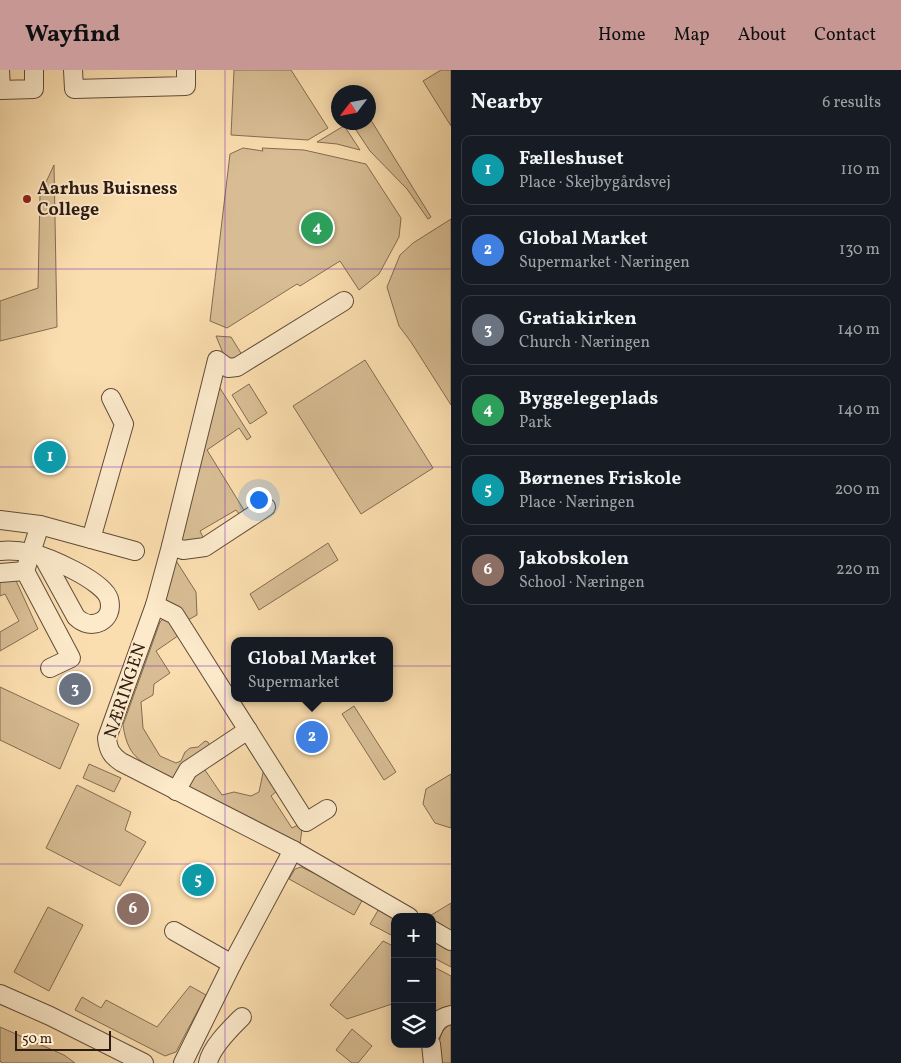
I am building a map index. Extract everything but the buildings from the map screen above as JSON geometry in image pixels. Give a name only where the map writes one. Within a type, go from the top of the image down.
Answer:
[{"type":"street","points":[[0,70],[1,90],[34,89],[34,70]]},
{"type":"street","points":[[73,70],[74,89],[186,86],[186,70]]},
{"type":"street","name":"NÆRINGEN","points":[[344,301],[237,367],[228,368],[217,360],[155,605],[107,738],[108,746],[113,756],[121,762],[292,850],[402,913]]},
{"type":"street","points":[[91,539],[124,424],[112,398]]},
{"type":"street","points":[[171,546],[183,550],[205,548],[266,507]]},
{"type":"street","points":[[0,520],[40,525],[135,550]]},
{"type":"street","points":[[0,573],[25,571],[37,555],[40,525]]},
{"type":"street","points":[[0,551],[37,555]]},
{"type":"street","points":[[25,571],[71,658],[50,668]]},
{"type":"street","points":[[155,605],[175,615],[306,822],[328,809]]},
{"type":"street","points":[[176,791],[188,770],[248,730]]},
{"type":"street","points":[[183,1063],[292,850]]},
{"type":"street","points":[[174,931],[232,964]]},
{"type":"street","points":[[436,932],[451,941]]},
{"type":"street","points":[[0,994],[50,1016],[144,1063]]},
{"type":"street","points":[[206,1015],[236,1023],[209,1056],[208,1063]]},
{"type":"street","points":[[436,1022],[445,1016],[451,1015]]},
{"type":"street","points":[[431,1048],[433,1063]]},
{"type":"shaded area","points":[[234,70],[291,70],[328,128],[308,140],[231,135]]},
{"type":"shaded area","points":[[441,70],[451,70],[451,126],[423,81]]},
{"type":"shaded area","points":[[376,128],[431,217],[428,219],[407,189],[370,151],[356,130],[376,130]]},
{"type":"shaded area","points":[[337,130],[347,130],[360,150],[337,144],[317,142]]},
{"type":"shaded area","points":[[243,148],[263,151],[262,148],[304,150],[366,164],[401,218],[399,237],[379,274],[359,290],[340,261],[300,286],[297,284],[227,328],[210,321],[230,154]]},
{"type":"shaded area","points":[[54,165],[57,327],[0,341],[0,301],[38,288],[40,195]]},
{"type":"shaded area","points":[[451,219],[451,405],[399,326],[387,287],[400,255],[413,243]]},
{"type":"shaded area","points":[[216,336],[231,337],[244,358],[232,361],[225,358]]},
{"type":"shaded area","points":[[365,360],[433,468],[361,514],[293,406]]},
{"type":"shaded area","points":[[249,384],[267,413],[250,424],[232,395]]},
{"type":"shaded area","points":[[218,385],[251,437],[247,440],[239,428],[207,450],[247,515],[242,518],[236,510],[200,531],[205,541],[186,546],[181,539]]},
{"type":"shaded area","points":[[328,543],[338,560],[259,610],[250,594]]},
{"type":"shaded area","points":[[175,559],[196,592],[197,615],[188,620],[163,603]]},
{"type":"shaded area","points":[[13,574],[38,629],[0,651],[0,632],[19,621],[5,594],[0,596],[0,575]]},
{"type":"shaded area","points":[[165,617],[182,633],[156,651],[170,673],[154,684],[153,695],[141,702],[143,728],[160,756],[176,763],[181,761],[185,752],[190,748],[198,747],[205,741],[208,742],[212,749],[173,778],[146,764],[133,754],[125,737],[123,725],[160,622]]},
{"type":"shaded area","points":[[0,687],[79,724],[60,769],[0,740]]},
{"type":"shaded area","points":[[354,706],[396,772],[384,780],[342,714]]},
{"type":"shaded area","points":[[89,764],[121,778],[114,792],[83,778]]},
{"type":"shaded area","points":[[203,767],[222,795],[234,792],[251,796],[259,792],[264,768],[278,790],[271,796],[292,828],[300,824],[302,829],[300,844],[186,787],[191,778]]},
{"type":"shaded area","points":[[451,774],[451,828],[435,823],[423,804],[426,789]]},
{"type":"shaded area","points":[[77,785],[131,812],[125,830],[146,842],[120,886],[46,848]]},
{"type":"shaded area","points":[[301,867],[364,897],[354,915],[289,879],[295,869]]},
{"type":"shaded area","points":[[451,903],[451,931],[436,922],[435,913]]},
{"type":"shaded area","points":[[48,907],[83,925],[49,991],[14,972]]},
{"type":"shaded area","points":[[380,907],[391,914],[391,935],[370,924]]},
{"type":"shaded area","points":[[383,941],[391,945],[391,1004],[347,1019],[330,1005]]},
{"type":"shaded area","points":[[436,941],[451,950],[451,967],[436,959]]},
{"type":"shaded area","points":[[436,968],[451,976],[451,1009],[436,1013]]},
{"type":"shaded area","points":[[190,986],[206,995],[176,1052],[165,1056],[75,1010],[82,997],[101,1008],[106,1000],[157,1027]]},
{"type":"shaded area","points":[[451,1024],[451,1063],[439,1063],[441,1036],[446,1027]]},
{"type":"shaded area","points":[[0,1027],[64,1055],[75,1063],[2,1063],[0,1061]]},
{"type":"shaded area","points":[[352,1029],[372,1046],[358,1063],[352,1063],[336,1050]]},
{"type":"place","name":"Aarhus Buisness College","points":[[27,199]]},
{"type":"place","name":"Byggelegeplads","points":[[317,228]]},
{"type":"place","name":"Fælleshuset","points":[[50,457]]},
{"type":"place","name":"Gratiakirken","points":[[75,689]]},
{"type":"place","name":"Global Market","points":[[312,737]]},
{"type":"place","name":"Børnenes Friskole","points":[[198,880]]},
{"type":"place","name":"Jakobskolen","points":[[133,909]]}]
